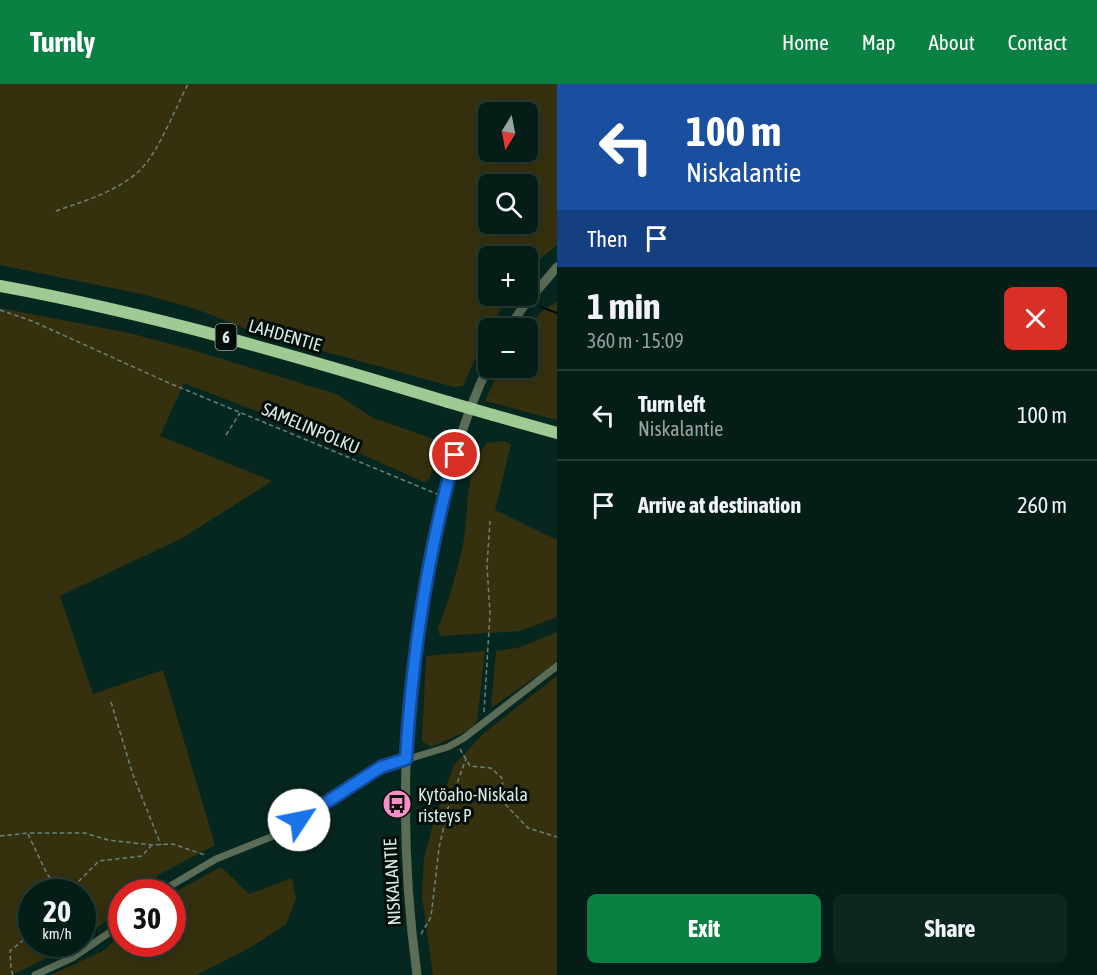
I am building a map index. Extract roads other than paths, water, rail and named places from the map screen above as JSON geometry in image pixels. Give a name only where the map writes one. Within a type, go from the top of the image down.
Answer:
[{"type":"highway","name":"LAHDENTIE","points":[[0,286],[232,338],[557,433]]},
{"type":"street","points":[[517,318],[536,290],[557,267]]},
{"type":"street","name":"NISKALANTIE","points":[[417,975],[405,841],[406,759],[417,632],[443,496],[466,421],[484,378]]},
{"type":"street","points":[[183,879],[216,860],[271,837],[381,767],[448,747],[457,742],[483,725],[557,666]]},
{"type":"street","points":[[35,975],[72,958],[108,934]]},
{"type":"waterway","points":[[541,307],[557,313]]},
{"type":"place","name":"Kytöaho-Niskala risteys P","points":[[397,804]]}]
